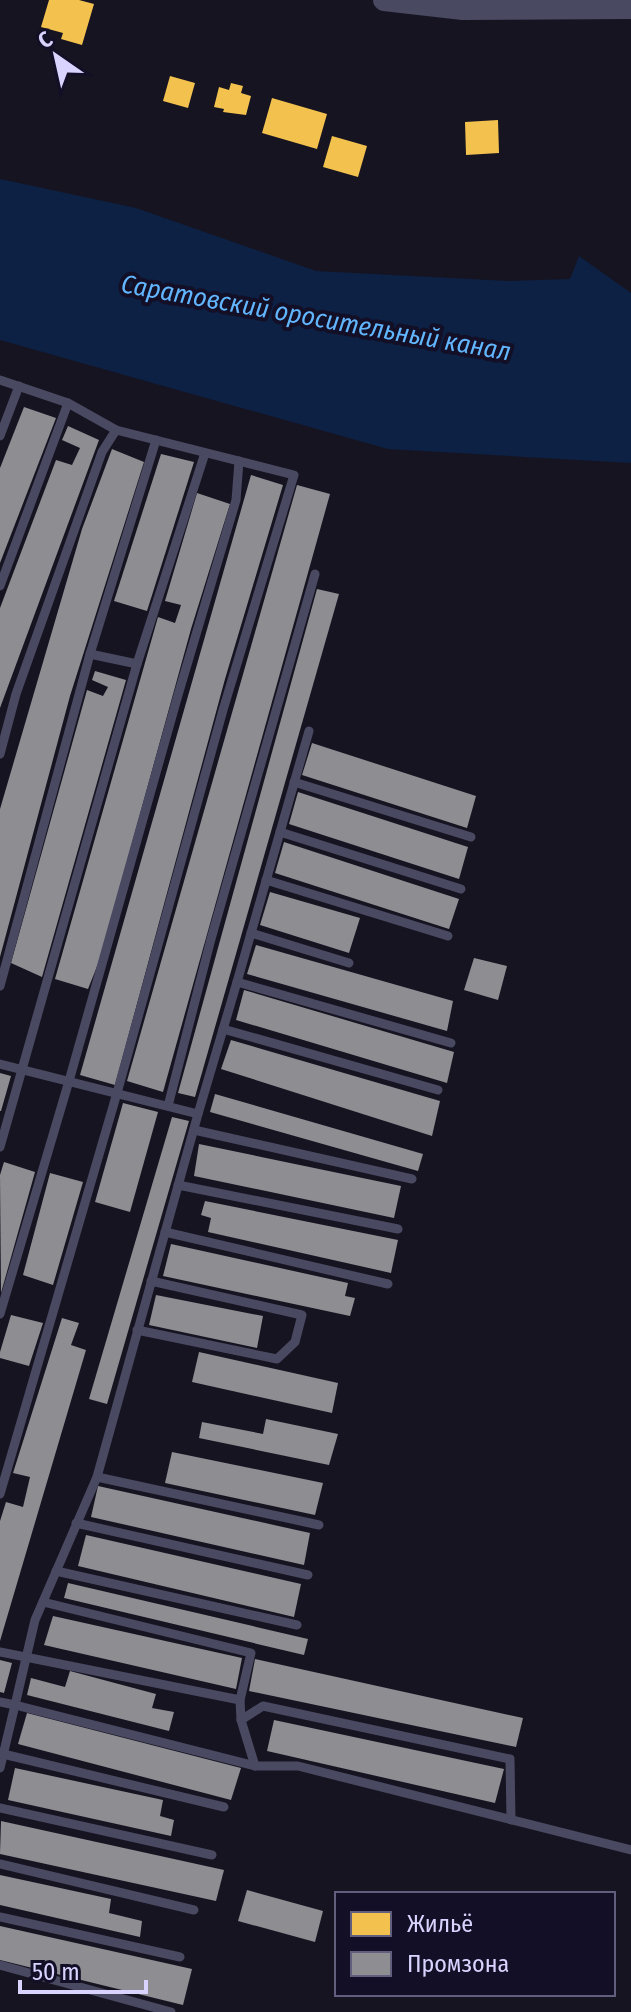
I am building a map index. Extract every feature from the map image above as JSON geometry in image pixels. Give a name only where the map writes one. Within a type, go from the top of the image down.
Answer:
[{"type":"street","points":[[386,0],[463,9],[631,8]]},
{"type":"lane","points":[[0,380],[68,403],[116,430],[294,475],[223,710],[117,1093],[0,1494]]},
{"type":"lane","points":[[0,436],[19,386]]},
{"type":"lane","points":[[0,586],[68,403]]},
{"type":"lane","points":[[0,754],[16,694],[102,452],[116,430]]},
{"type":"lane","points":[[0,986],[90,654],[156,440]]},
{"type":"lane","points":[[0,1147],[137,664],[205,453]]},
{"type":"lane","points":[[0,1314],[236,500],[239,461]]},
{"type":"lane","points":[[168,1106],[211,939],[315,574]]},
{"type":"lane","points":[[90,654],[137,664]]},
{"type":"lane","points":[[224,1807],[1,1762],[35,1620],[97,1477],[309,731]]},
{"type":"lane","points":[[294,782],[471,837]]},
{"type":"lane","points":[[280,832],[461,889]]},
{"type":"lane","points":[[266,880],[448,936]]},
{"type":"lane","points":[[251,933],[349,963]]},
{"type":"lane","points":[[237,982],[451,1043]]},
{"type":"lane","points":[[223,1029],[438,1090]]},
{"type":"lane","points":[[0,1064],[198,1114]]},
{"type":"lane","points":[[194,1130],[412,1179]]},
{"type":"lane","points":[[178,1185],[398,1229]]},
{"type":"lane","points":[[165,1232],[388,1284]]},
{"type":"lane","points":[[137,1330],[277,1359],[295,1342],[302,1315],[151,1281]]},
{"type":"lane","points":[[97,1477],[319,1525]]},
{"type":"lane","points":[[76,1523],[308,1575]]},
{"type":"lane","points":[[56,1571],[297,1625]]},
{"type":"lane","points":[[43,1602],[251,1653],[240,1700],[241,1720],[255,1766]]},
{"type":"lane","points":[[0,1652],[240,1700]]},
{"type":"lane","points":[[0,1702],[255,1766],[298,1766],[631,1850]]},
{"type":"lane","points":[[241,1720],[263,1706],[510,1759],[511,1820]]},
{"type":"lane","points":[[0,1808],[212,1855]]},
{"type":"lane","points":[[0,1864],[194,1910]]},
{"type":"lane","points":[[0,1917],[180,1957]]},
{"type":"lane","points":[[0,1965],[171,2012]]},
{"type":"water","name":"Саратовский оросительный канал","points":[[0,179],[136,208],[316,271],[508,281],[570,279],[579,256],[631,293],[631,463],[388,449],[0,340]]},
{"type":"building: Жильё","points":[[49,0],[79,0],[94,4],[82,45],[61,39],[63,33],[41,27]]},
{"type":"building: Жильё","points":[[170,76],[195,83],[188,108],[163,101]]},
{"type":"building: Жильё","points":[[231,83],[243,86],[241,93],[251,96],[246,115],[223,112],[224,109],[214,107],[219,87],[229,90]]},
{"type":"building: Жильё","points":[[272,98],[327,114],[317,149],[262,133]]},
{"type":"building: Жильё","points":[[498,120],[499,153],[466,155],[465,122]]},
{"type":"building: Жильё","points":[[332,136],[367,146],[358,177],[323,167]]},
{"type":"building: Промзона","points":[[24,407],[56,418],[0,563],[0,468]]},
{"type":"building: Промзона","points":[[68,426],[99,440],[0,708],[0,608],[56,460],[72,465],[80,448],[62,440]]},
{"type":"building: Промзона","points":[[112,449],[144,462],[70,696],[0,957],[0,809],[82,529]]},
{"type":"building: Промзона","points":[[161,454],[194,462],[147,611],[114,601]]},
{"type":"building: Промзона","points":[[251,475],[283,485],[225,679],[115,1085],[80,1075]]},
{"type":"building: Промзона","points":[[297,485],[330,494],[163,1092],[127,1081]]},
{"type":"building: Промзона","points":[[197,493],[230,504],[191,629],[100,959],[88,989],[55,979],[158,617],[175,623],[181,605],[165,601]]},
{"type":"building: Промзона","points":[[317,589],[339,594],[195,1097],[178,1093]]},
{"type":"building: Промзона","points":[[95,671],[126,680],[42,977],[11,963],[87,690],[103,696],[108,687],[92,680]]},
{"type":"building: Промзона","points":[[312,743],[476,796],[467,828],[302,775]]},
{"type":"building: Промзона","points":[[298,792],[468,847],[459,879],[289,824]]},
{"type":"building: Промзона","points":[[284,842],[459,899],[449,929],[275,873]]},
{"type":"building: Промзона","points":[[270,892],[360,918],[349,953],[260,925]]},
{"type":"building: Промзона","points":[[256,945],[453,1001],[447,1031],[247,974]]},
{"type":"building: Промзона","points":[[474,958],[507,966],[498,1000],[464,990]]},
{"type":"building: Промзона","points":[[244,990],[454,1052],[447,1083],[236,1020]]},
{"type":"building: Промзона","points":[[231,1040],[440,1101],[432,1136],[221,1069]]},
{"type":"building: Промзона","points":[[0,1073],[11,1076],[1,1111],[0,1111]]},
{"type":"building: Промзона","points":[[215,1094],[423,1154],[418,1171],[210,1112]]},
{"type":"building: Промзона","points":[[123,1103],[158,1112],[130,1212],[95,1202]]},
{"type":"building: Промзона","points":[[172,1117],[189,1121],[107,1404],[89,1399]]},
{"type":"building: Промзона","points":[[199,1144],[401,1186],[394,1218],[194,1176]]},
{"type":"building: Промзона","points":[[4,1162],[35,1172],[1,1293],[0,1175]]},
{"type":"building: Промзона","points":[[50,1173],[83,1182],[53,1285],[23,1275]]},
{"type":"building: Промзона","points":[[205,1201],[398,1240],[391,1273],[208,1232],[211,1218],[201,1215]]},
{"type":"building: Промзона","points":[[171,1244],[348,1283],[345,1296],[355,1298],[350,1316],[163,1276]]},
{"type":"building: Промзона","points":[[156,1295],[263,1316],[257,1348],[149,1325]]},
{"type":"building: Промзона","points":[[11,1315],[43,1323],[29,1366],[0,1358]]},
{"type":"building: Промзона","points":[[62,1318],[79,1323],[71,1345],[86,1350],[0,1641],[0,1521],[6,1502],[23,1507],[30,1477],[13,1473]]},
{"type":"building: Промзона","points":[[199,1352],[338,1383],[332,1413],[192,1382]]},
{"type":"building: Промзона","points":[[266,1419],[338,1434],[329,1465],[199,1438],[202,1422],[263,1434]]},
{"type":"building: Промзона","points":[[172,1452],[323,1483],[315,1515],[165,1483]]},
{"type":"building: Промзона","points":[[98,1486],[310,1533],[304,1565],[91,1517]]},
{"type":"building: Промзона","points":[[86,1535],[301,1584],[294,1617],[78,1566]]},
{"type":"building: Промзона","points":[[68,1583],[308,1639],[304,1655],[64,1598]]},
{"type":"building: Промзона","points":[[53,1616],[242,1658],[236,1689],[44,1645]]},
{"type":"building: Промзона","points":[[255,1659],[523,1718],[516,1747],[249,1691]]},
{"type":"building: Промзона","points":[[0,1660],[12,1663],[4,1693],[0,1692]]},
{"type":"building: Промзона","points":[[70,1671],[156,1694],[152,1708],[174,1712],[169,1731],[27,1695],[31,1678],[65,1687]]},
{"type":"building: Промзона","points":[[27,1713],[241,1768],[231,1800],[18,1744]]},
{"type":"building: Промзона","points":[[274,1720],[504,1769],[495,1803],[267,1751]]},
{"type":"building: Промзона","points":[[15,1768],[163,1800],[160,1816],[174,1820],[171,1836],[8,1800]]},
{"type":"building: Промзона","points":[[1,1821],[224,1870],[216,1901],[0,1854]]},
{"type":"building: Промзона","points":[[0,1875],[111,1899],[109,1913],[142,1921],[140,1937],[0,1905]]},
{"type":"building: Промзона","points":[[247,1890],[323,1911],[315,1942],[238,1921]]},
{"type":"building: Промзона","points":[[0,1926],[192,1969],[183,2005],[0,1960]]}]
